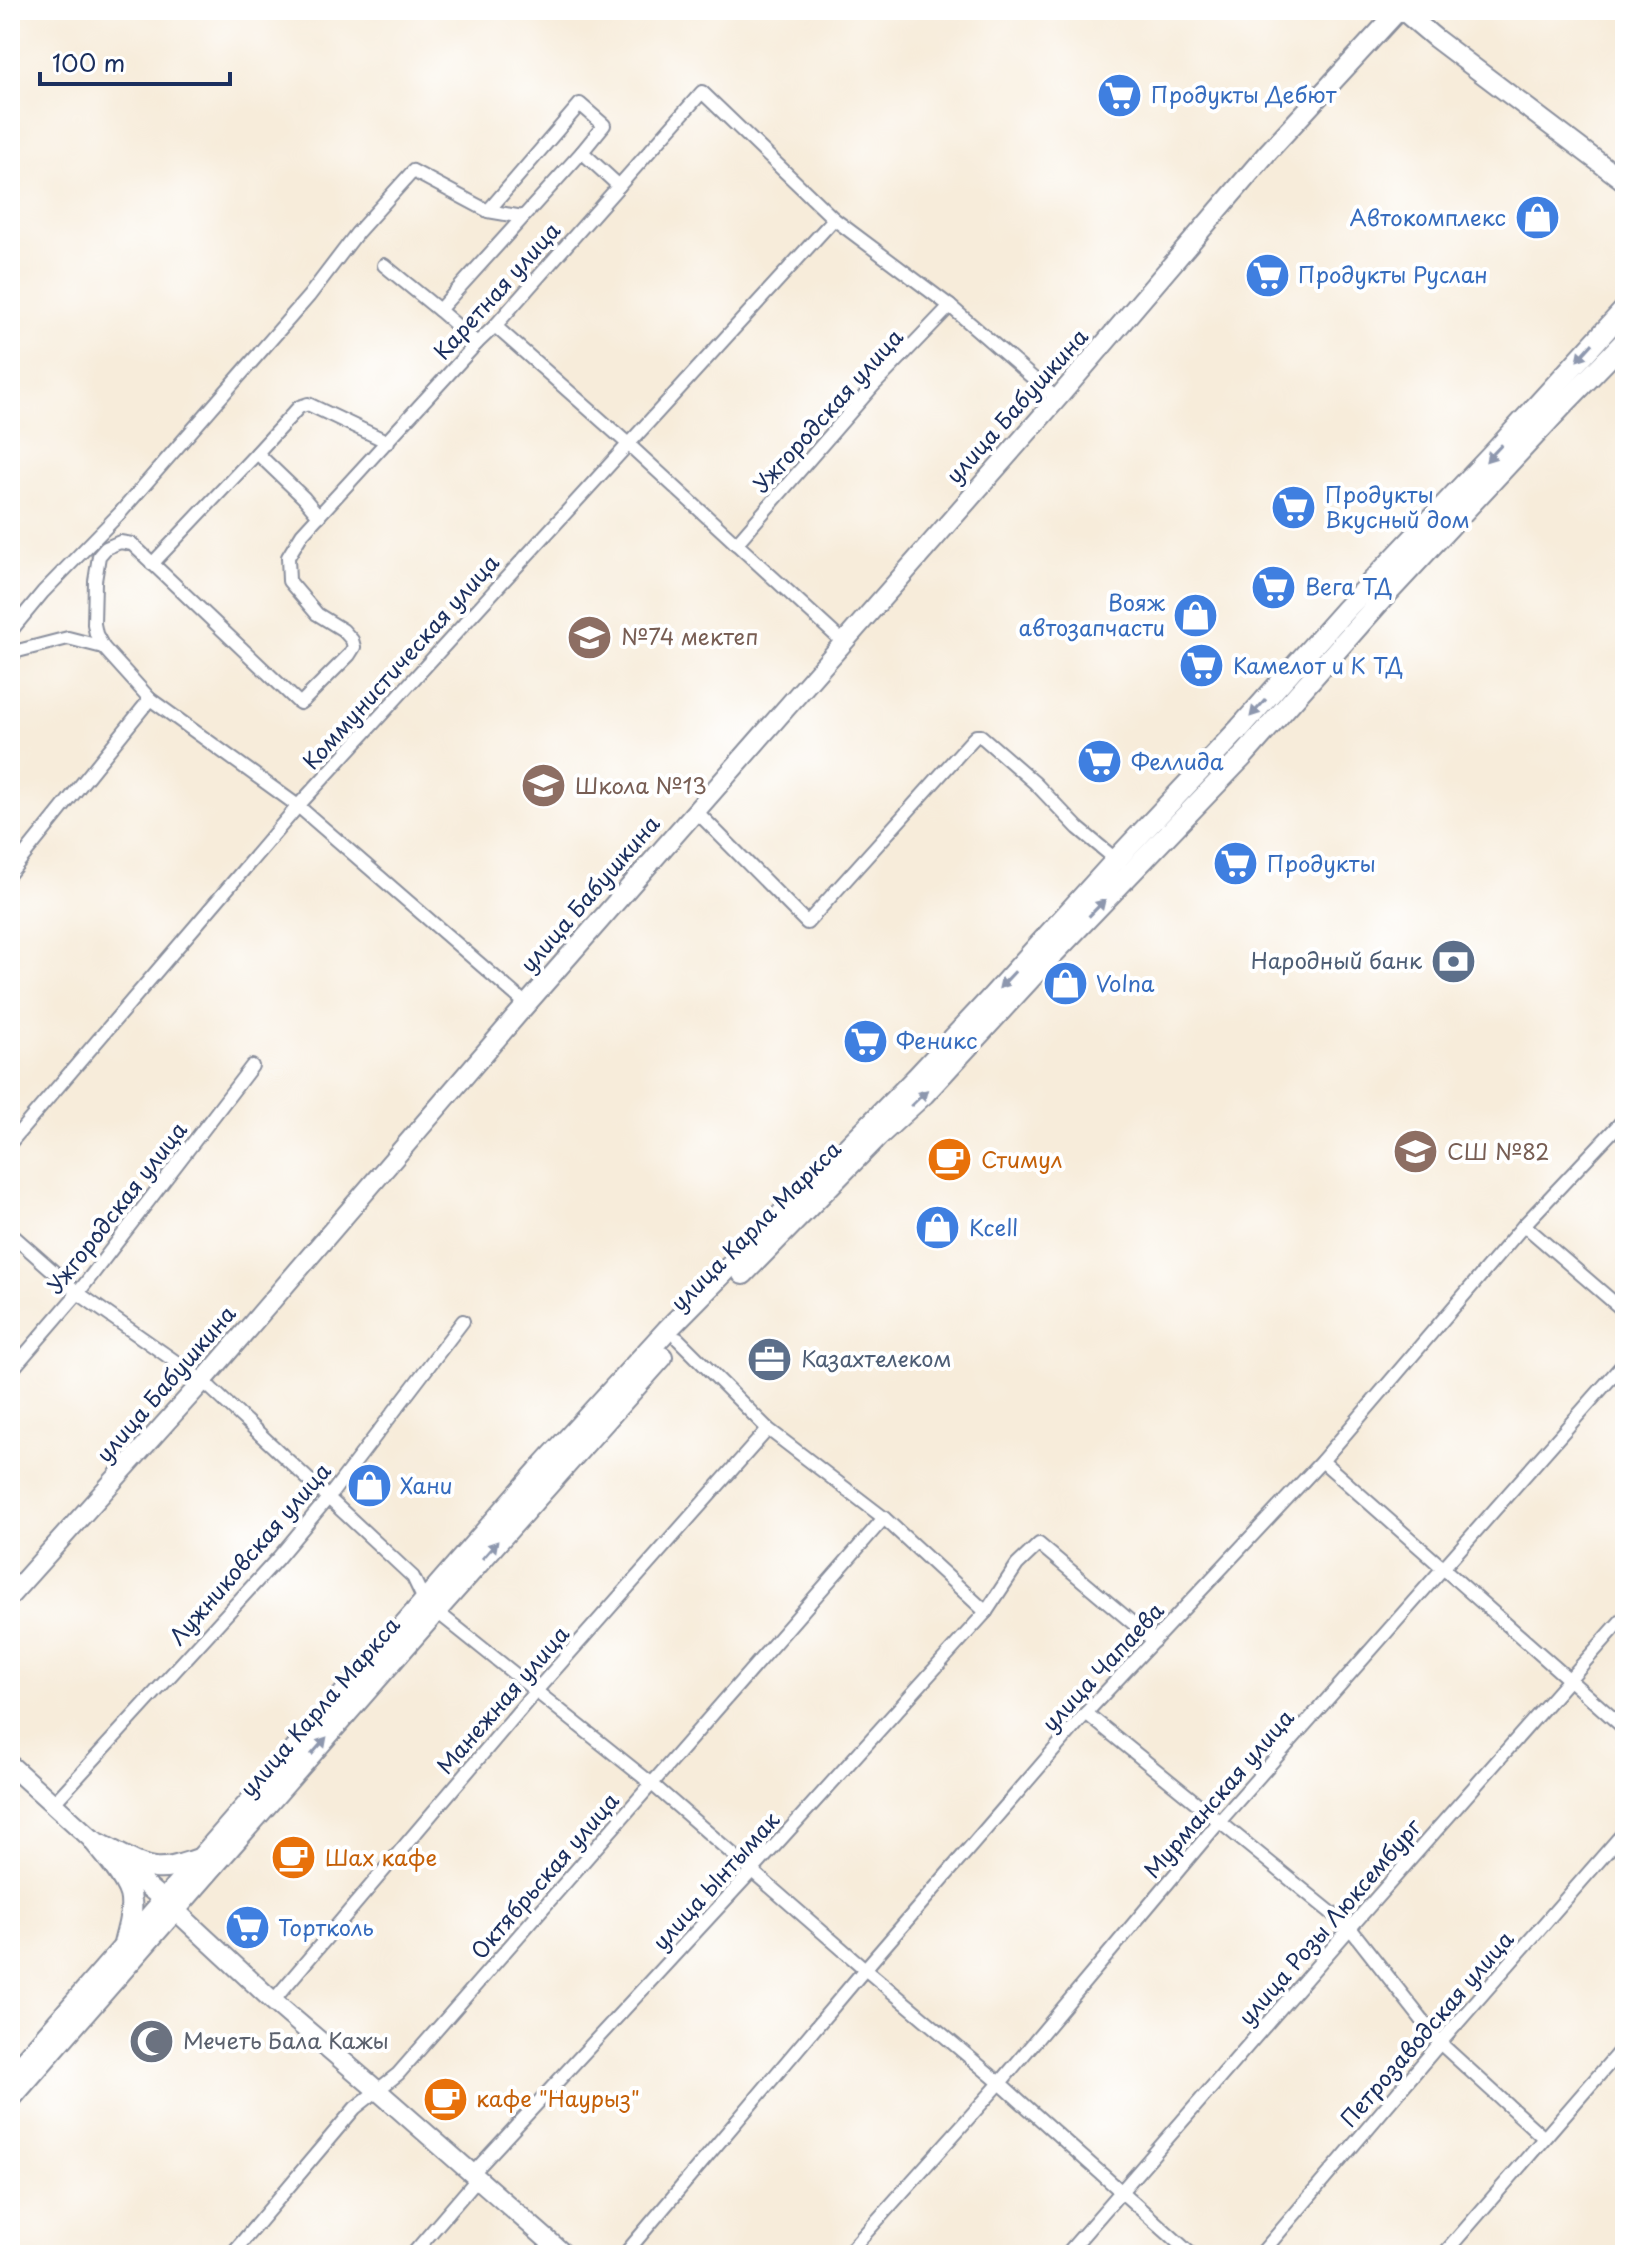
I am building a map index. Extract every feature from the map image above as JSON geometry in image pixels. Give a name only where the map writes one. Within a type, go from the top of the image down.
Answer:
[{"type":"main road","points":[[1553,401],[1625,309]]},
{"type":"main road","points":[[1553,401],[1625,341]]},
{"type":"main road","name":"улица Карла Маркса","points":[[10,2099],[170,1905],[430,1606],[538,1471],[667,1330],[916,1078],[1039,946],[1245,754],[1553,401]]},
{"type":"main road","name":"улица Карла Маркса","points":[[10,2077],[123,1947],[170,1905],[200,1859],[430,1606],[678,1339],[877,1137],[924,1094],[1051,956],[1123,867]]},
{"type":"main road","points":[[94,1841],[155,1868],[174,1867],[200,1859]]},
{"type":"main road","points":[[94,1841],[109,1859],[131,1897],[123,1947]]},
{"type":"street","points":[[1401,10],[1625,182]]},
{"type":"street","name":"улица Бабушкина","points":[[10,1596],[203,1381],[526,1004],[1057,399],[1268,152],[1401,10]]},
{"type":"street","name":"Каретная улица","points":[[152,564],[300,703],[354,647],[343,630],[317,614],[289,581],[288,557],[302,534],[495,326],[702,92],[834,219]]},
{"type":"street","points":[[439,310],[604,125],[580,104],[488,211]]},
{"type":"street","points":[[582,152],[619,186]]},
{"type":"street","points":[[10,632],[43,592],[102,543],[309,296],[357,233],[413,171],[488,211],[523,217]]},
{"type":"street","points":[[834,219],[950,306],[1057,399]]},
{"type":"street","name":"Коммунистическая улица","points":[[10,1143],[298,806],[834,219]]},
{"type":"street","points":[[384,265],[477,343]]},
{"type":"street","name":"Ужгородская улица","points":[[736,544],[873,386],[950,306]]},
{"type":"street","points":[[495,326],[843,642]]},
{"type":"street","points":[[102,543],[132,544],[152,564],[299,407],[308,404],[388,442]]},
{"type":"street","points":[[257,453],[319,516]]},
{"type":"street","points":[[102,543],[95,581],[96,634],[103,647],[150,699],[298,806],[526,1004]]},
{"type":"street","points":[[10,653],[68,638],[103,647]]},
{"type":"street","points":[[10,873],[150,699]]},
{"type":"street","points":[[695,810],[807,923],[976,736],[981,736],[1123,867]]},
{"type":"street","name":"Ужгородская улица","points":[[10,1372],[78,1293],[252,1066]]},
{"type":"street","name":"улица Чапаева","points":[[624,2255],[1086,1713],[1322,1461],[1524,1225],[1625,1118]]},
{"type":"street","points":[[1524,1225],[1625,1312]]},
{"type":"street","points":[[10,1233],[78,1293],[203,1381],[413,1577],[430,1606],[652,1784],[1000,2083],[1192,2255]]},
{"type":"street","name":"Лужниковская улица","points":[[54,1803],[278,1558],[328,1498],[463,1321]]},
{"type":"street","points":[[678,1339],[768,1429],[884,1518],[986,1612]]},
{"type":"street","name":"Мурманская улица","points":[[846,2255],[1000,2083],[1219,1822],[1625,1362]]},
{"type":"street","name":"Манежная улица","points":[[273,2001],[535,1692],[768,1429]]},
{"type":"street","points":[[1322,1461],[1625,1729]]},
{"type":"street","name":"Октябрьская улица","points":[[231,2255],[355,2108],[398,2074],[884,1518]]},
{"type":"street","name":"улица Ынтымак","points":[[412,2255],[474,2177],[986,1612],[1017,1565],[1039,1544],[1154,1641]]},
{"type":"street","name":"улица Розы Люксембург","points":[[1066,2255],[1625,1616]]},
{"type":"street","points":[[1086,1713],[1350,1928],[1440,2043],[1544,2138]]},
{"type":"street","points":[[10,1765],[170,1905],[273,2001],[565,2255]]},
{"type":"street","name":"Петрозаводская улица","points":[[1260,2255],[1625,1831]]},
{"type":"street","points":[[1443,2255],[1625,2045]]},
{"type":"place","name":"Продукты Дебют","points":[[1120,95]]},
{"type":"place","name":"Автокомплекс","points":[[1537,218]]},
{"type":"place","name":"Продукты Руслан","points":[[1267,275]]},
{"type":"place","name":"Продукты Вкусный дом","points":[[1294,508]]},
{"type":"place","name":"Вега ТД","points":[[1274,587]]},
{"type":"place","name":"Вояж автозапчасти","points":[[1196,616]]},
{"type":"place","name":"№74 мектеп","points":[[590,637]]},
{"type":"place","name":"Камелот и К ТД","points":[[1202,666]]},
{"type":"place","name":"Феллида","points":[[1100,762]]},
{"type":"place","name":"Школа №13","points":[[544,786]]},
{"type":"place","name":"Продукты","points":[[1236,864]]},
{"type":"place","name":"Народный банк","points":[[1453,961]]},
{"type":"place","name":"Volna","points":[[1065,984]]},
{"type":"place","name":"Феникс","points":[[865,1041]]},
{"type":"place","name":"СШ №82","points":[[1416,1152]]},
{"type":"place","name":"Стимул","points":[[950,1160]]},
{"type":"place","name":"Kcell","points":[[938,1228]]},
{"type":"place","name":"Казахтелеком","points":[[770,1359]]},
{"type":"place","name":"Хани","points":[[369,1486]]},
{"type":"place","name":"Шах кафе","points":[[294,1858]]},
{"type":"place","name":"Тортколь","points":[[247,1928]]},
{"type":"place","name":"Мечеть Бала Кажы","points":[[152,2041]]},
{"type":"place","name":"кафе \"Наурыз\"","points":[[445,2099]]}]
